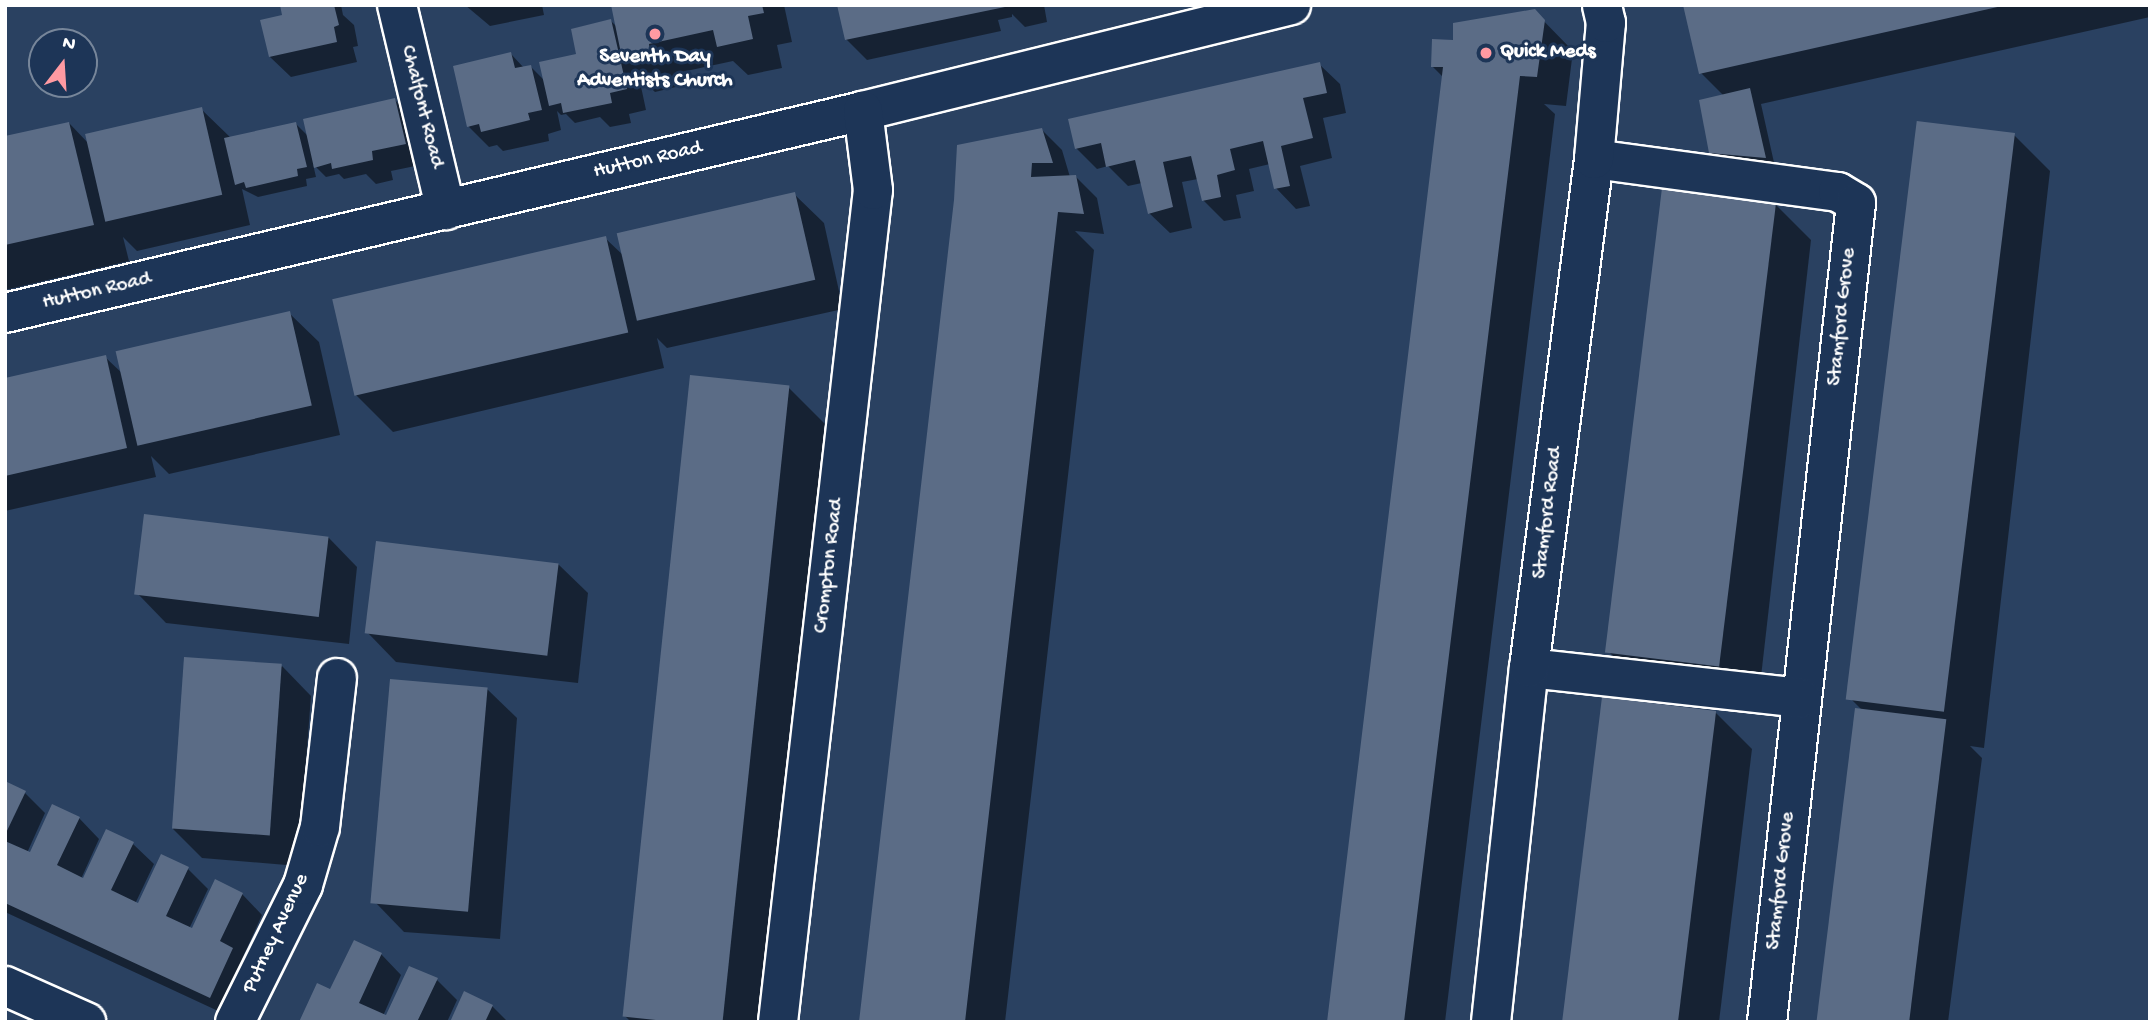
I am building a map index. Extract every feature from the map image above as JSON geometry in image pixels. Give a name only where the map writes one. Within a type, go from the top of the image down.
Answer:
[{"type":"street","name":"Chalfont Road","points":[[397,5],[446,210]]},
{"type":"street","name":"Hutton Road","points":[[5,313],[863,111],[1291,5]]},
{"type":"street","name":"Stamford Road","points":[[1491,1022],[1529,668],[1594,159],[1606,23],[1602,5]]},
{"type":"street","name":"Crompton Road","points":[[778,1022],[873,190],[863,111]]},
{"type":"street","name":"Stamford Grove","points":[[1594,159],[1838,192],[1856,203],[1767,1022]]},
{"type":"street","points":[[1529,668],[1801,698]]},
{"type":"street","name":"Putney Avenue","points":[[235,1022],[303,885],[320,827],[337,678]]},
{"type":"street","points":[[5,986],[86,1022]]},
{"type":"building","points":[[280,5],[334,5],[339,25],[334,27],[337,42],[269,57],[260,20],[282,15]]},
{"type":"building","name":"Seventh Day Adventists Church","points":[[611,5],[762,5],[764,13],[748,16],[753,39],[717,47],[713,30],[649,44],[651,57],[623,63]]},
{"type":"building","points":[[837,5],[1005,5],[1005,7],[845,40]]},
{"type":"building","points":[[1683,5],[2001,5],[2002,6],[1699,74]]},
{"type":"building","points":[[1535,9],[1545,20],[1537,77],[1520,76],[1404,1022],[1327,1022],[1443,67],[1431,67],[1432,39],[1453,40],[1453,23]]},
{"type":"building","points":[[611,19],[627,89],[610,93],[612,103],[563,113],[561,103],[549,106],[539,62],[576,54],[571,29]]},
{"type":"building","points":[[511,52],[515,68],[531,65],[542,110],[528,113],[530,120],[481,132],[479,124],[467,127],[453,66]]},
{"type":"building","points":[[1320,62],[1327,93],[1303,98],[1313,138],[1281,146],[1290,186],[1274,189],[1263,141],[1230,149],[1235,170],[1217,175],[1221,197],[1202,201],[1191,156],[1163,162],[1173,207],[1148,214],[1135,160],[1106,167],[1101,143],[1075,149],[1068,119]]},
{"type":"building","points":[[1750,88],[1766,158],[1709,153],[1699,100]]},
{"type":"building","points":[[395,98],[406,144],[372,151],[373,160],[332,169],[331,163],[314,168],[303,119]]},
{"type":"building","points":[[202,107],[222,195],[105,222],[85,134]]},
{"type":"building","points":[[1917,121],[2015,133],[1944,712],[1846,700]]},
{"type":"building","points":[[69,122],[94,225],[5,245],[5,136]]},
{"type":"building","points":[[296,122],[307,167],[297,169],[298,176],[246,188],[244,182],[235,185],[224,138]]},
{"type":"building","points":[[1042,128],[1053,163],[1032,163],[1031,177],[1076,175],[1084,214],[1058,212],[965,1022],[859,1022],[954,200],[957,145]]},
{"type":"building","points":[[1662,188],[1776,202],[1719,667],[1605,653]]},
{"type":"building","points":[[795,192],[815,280],[637,321],[617,233]]},
{"type":"building","points":[[606,236],[628,332],[354,396],[332,299]]},
{"type":"building","points":[[290,311],[312,406],[137,446],[116,351]]},
{"type":"building","points":[[106,355],[127,448],[5,476],[5,378]]},
{"type":"building","points":[[690,375],[789,385],[723,1022],[675,1022],[623,1016]]},
{"type":"building","points":[[144,514],[329,537],[319,617],[134,594]]},
{"type":"building","points":[[376,541],[559,563],[547,656],[365,633]]},
{"type":"building","points":[[184,657],[282,664],[270,835],[172,829]]},
{"type":"building","points":[[390,679],[488,688],[468,912],[370,903]]},
{"type":"building","points":[[1602,697],[1716,711],[1678,1022],[1562,1022]]},
{"type":"building","points":[[1855,708],[1946,719],[1909,1022],[1816,1022]]},
{"type":"building","points":[[5,781],[26,791],[5,835]]},
{"type":"building","points":[[52,804],[80,817],[57,865],[83,878],[106,829],[134,842],[111,890],[138,903],[161,854],[189,867],[166,916],[192,928],[215,879],[243,893],[220,941],[233,948],[210,998],[5,903],[5,841],[30,852]]},
{"type":"building","points":[[354,940],[382,953],[359,1003],[386,1015],[409,966],[438,978],[417,1022],[299,1022],[317,983],[330,989]]},
{"type":"building","points":[[464,991],[493,1005],[485,1022],[450,1022]]},
{"type":"place","name":"Seventh Day Adventists Church","points":[[655,34]]},
{"type":"place","name":"Quick Meds","points":[[1486,53]]}]
